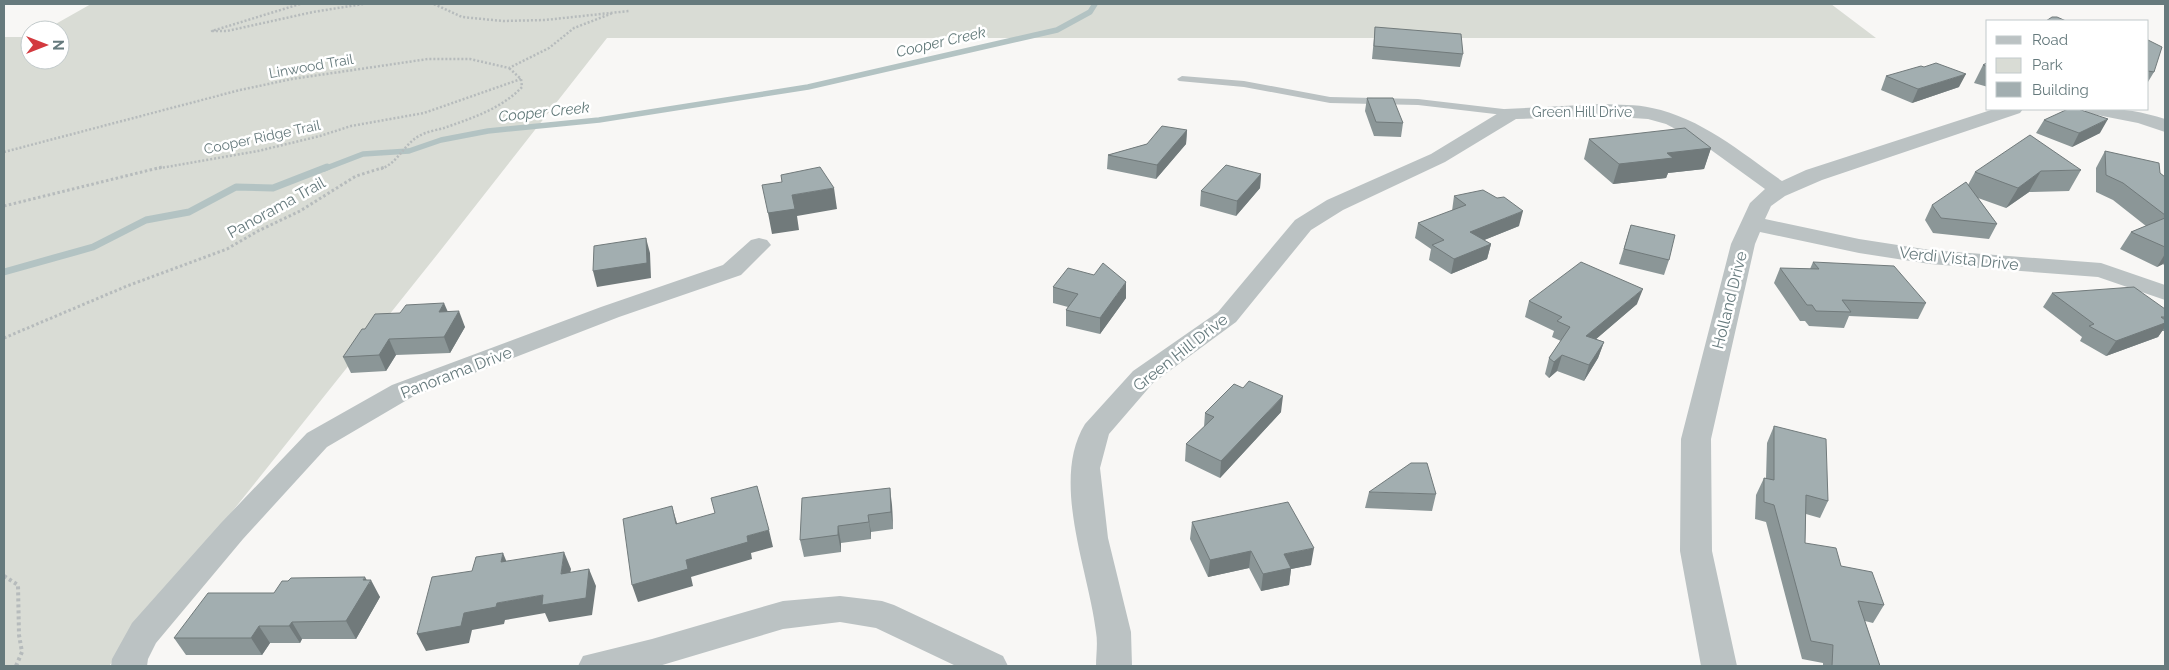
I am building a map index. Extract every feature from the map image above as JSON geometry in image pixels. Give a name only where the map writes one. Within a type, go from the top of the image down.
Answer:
[{"type":"street","name":"Green Hill Drive","points":[[1114,666],[1114,632],[1092,538],[1085,468],[1095,431],[1143,378],[1227,317],[1303,224],[1335,205],[1438,158],[1512,113],[1631,110],[1658,115],[1673,120],[1707,138],[1780,190]]},
{"type":"street","name":"Holland Drive","points":[[1719,666],[1696,552],[1696,439],[1743,244],[1761,203],[1780,190],[1814,175],[2010,110]]},
{"type":"street","points":[[2099,110],[2142,118],[2165,126]]},
{"type":"street","name":"Verdi Vista Drive","points":[[1752,223],[1859,246],[1930,257],[2101,270],[2165,293]]},
{"type":"street","name":"Panorama Drive","points":[[129,666],[130,659],[144,633],[232,531],[317,440],[402,391],[610,312],[732,270],[759,245]]},
{"type":"street","points":[[596,666],[648,660],[783,615],[840,609],[882,615],[990,666]]},
{"type":"lane","name":"Green Hill Drive","points":[[1182,78],[1244,84],[1330,100],[1418,102],[1512,113]]},
{"type":"path","points":[[300,4],[230,24],[212,32],[227,32],[313,12],[363,4]]},
{"type":"path","points":[[434,4],[460,16],[499,20],[629,11]]},
{"type":"path","points":[[521,79],[510,68],[548,48],[574,28],[613,13]]},
{"type":"path","name":"Linwood Trail","points":[[4,152],[66,138],[218,96],[300,78],[372,66],[427,60],[485,60],[510,68]]},
{"type":"path","name":"Panorama Trail","points":[[4,338],[127,286],[226,249],[300,211],[356,176],[384,168],[396,161],[410,143],[419,136],[502,105],[516,96],[522,87],[521,79]]},
{"type":"path","name":"Cooper Ridge Trail","points":[[4,206],[51,192],[138,172],[258,151],[352,126],[424,113],[521,79]]},
{"type":"path","points":[[4,576],[18,585],[20,597],[18,638],[22,652],[16,666]]},
{"type":"green space","points":[[91,4],[1831,4],[1876,38],[607,38],[109,666],[4,666],[4,37],[20,37],[20,70],[70,70],[70,20],[63,20]]},
{"type":"building","points":[[2052,17],[2057,17],[2064,20],[2048,20]]},
{"type":"building","points":[[1375,27],[1461,34],[1463,54],[1374,46]]},
{"type":"building","points":[[2149,40],[2162,47],[2154,72],[2149,71]]},
{"type":"building","points":[[1936,63],[1966,74],[1918,89],[1886,76],[1921,66],[1924,67]]},
{"type":"building","points":[[1367,98],[1393,98],[1403,123],[1376,122]]},
{"type":"building","points":[[2066,110],[2081,110],[2108,119],[2079,133],[2044,120]]},
{"type":"building","points":[[1162,126],[1187,130],[1157,165],[1108,155],[1147,144]]},
{"type":"building","points":[[1685,128],[1711,148],[1667,153],[1673,158],[1619,164],[1589,139]]},
{"type":"building","points":[[2030,135],[2081,170],[2041,171],[2018,188],[1975,172]]},
{"type":"building","points":[[2105,151],[2159,163],[2160,173],[2165,177],[2165,215],[2123,183],[2106,175]]},
{"type":"building","points":[[1226,165],[1261,174],[1237,201],[1201,191]]},
{"type":"building","points":[[820,167],[834,188],[792,195],[795,209],[768,213],[762,185],[782,182],[781,175]]},
{"type":"building","points":[[1966,182],[1997,224],[1941,218],[1932,205]]},
{"type":"building","points":[[1483,190],[1497,198],[1504,197],[1523,211],[1470,232],[1491,244],[1454,259],[1432,245],[1444,240],[1418,223],[1466,205],[1454,196]]},
{"type":"building","points":[[2165,218],[2165,247],[2131,232]]},
{"type":"building","points":[[1631,225],[1675,235],[1669,260],[1624,249]]},
{"type":"building","points":[[646,238],[647,263],[593,271],[594,246]]},
{"type":"building","points":[[1581,262],[1643,289],[1586,336],[1604,342],[1589,365],[1562,355],[1554,362],[1549,358],[1570,327],[1557,321],[1562,317],[1529,301]]},
{"type":"building","points":[[1813,262],[1894,266],[1926,303],[1842,300],[1851,312],[1816,311],[1812,305],[1807,305],[1780,268],[1819,269]]},
{"type":"building","points":[[1103,263],[1126,282],[1100,318],[1066,310],[1078,294],[1053,287],[1068,268],[1094,275]]},
{"type":"building","points":[[2134,287],[2165,309],[2165,317],[2161,317],[2165,320],[2165,323],[2116,341],[2089,326],[2094,324],[2052,293]]},
{"type":"building","points":[[444,303],[439,312],[459,311],[444,337],[389,339],[379,355],[343,357],[375,314],[400,313],[406,305]]},
{"type":"building","points":[[1249,381],[1283,396],[1221,461],[1186,444],[1214,417],[1205,413],[1234,384],[1243,388]]},
{"type":"building","points":[[1774,426],[1826,439],[1828,501],[1806,495],[1805,543],[1836,548],[1841,566],[1872,572],[1884,605],[1858,601],[1880,666],[1832,666],[1833,645],[1811,641],[1774,505],[1764,502],[1764,478],[1774,480]]},
{"type":"building","points":[[1411,463],[1427,463],[1436,494],[1369,492]]},
{"type":"building","points":[[757,486],[769,530],[747,536],[748,542],[686,560],[688,569],[632,585],[623,519],[672,506],[676,524],[715,513],[711,498]]},
{"type":"building","points":[[890,488],[891,512],[868,515],[869,522],[838,526],[838,535],[800,540],[802,498]]},
{"type":"building","points":[[1288,502],[1314,548],[1284,554],[1291,568],[1263,574],[1251,551],[1210,560],[1192,522]]},
{"type":"building","points":[[564,552],[561,574],[589,569],[586,598],[542,605],[543,595],[497,603],[496,607],[464,613],[461,626],[417,634],[432,577],[472,571],[476,557],[503,553],[501,562]]},
{"type":"building","points":[[365,577],[363,580],[371,580],[346,621],[292,622],[289,626],[259,626],[251,638],[174,638],[208,593],[274,593],[282,581],[288,581],[291,578]]},
{"type":"waterway","name":"Cooper Creek","points":[[324,169],[363,154],[409,151],[441,140],[488,131],[599,120],[808,87],[1057,30],[1090,12],[1095,4]]},
{"type":"waterway","name":"Cooper Creek","points":[[4,272],[93,247],[146,220],[189,212],[236,187],[273,188],[327,167]]}]
